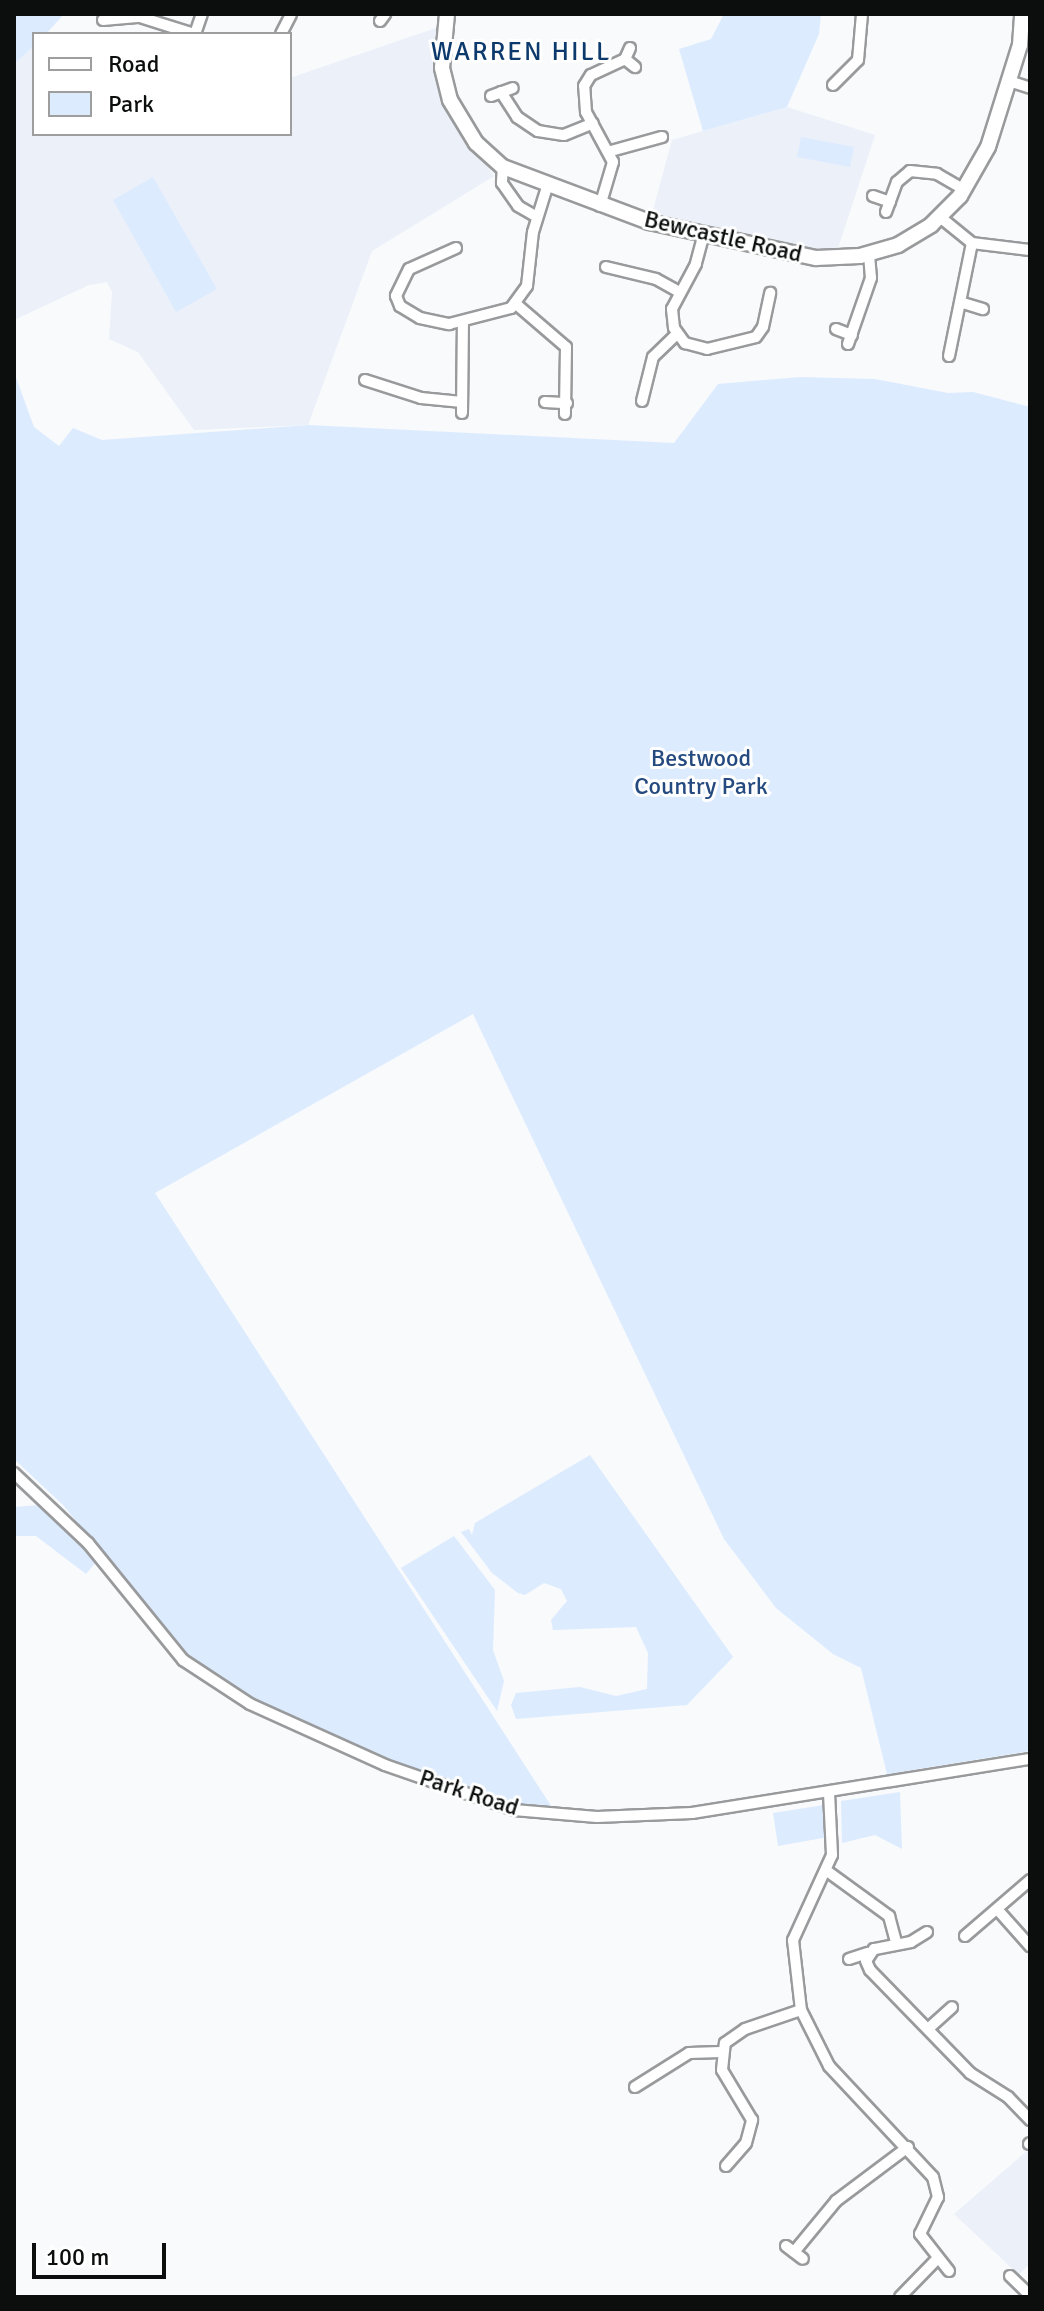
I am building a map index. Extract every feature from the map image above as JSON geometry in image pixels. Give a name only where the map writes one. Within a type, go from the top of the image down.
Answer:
[{"type":"street","points":[[282,32],[291,14]]},
{"type":"street","name":"Bewcastle Road","points":[[447,14],[441,57],[450,100],[476,143],[503,167],[600,206],[703,237],[805,257],[869,254],[908,240],[940,217],[965,190],[988,147],[1009,81],[1022,14]]},
{"type":"street","points":[[841,85],[860,54],[862,14]]},
{"type":"street","points":[[116,32],[109,20],[140,17],[188,32]]},
{"type":"street","points":[[586,79],[625,59],[630,48]]},
{"type":"street","points":[[625,59],[635,67]]},
{"type":"street","points":[[575,70],[586,79]]},
{"type":"street","points":[[586,79],[583,99],[593,123],[611,151],[612,172],[600,206]]},
{"type":"street","points":[[1009,81],[1030,88]]},
{"type":"street","points":[[513,88],[496,94],[517,117],[546,134],[572,134],[593,123]]},
{"type":"street","points":[[611,151],[656,138],[654,151]]},
{"type":"street","points":[[503,167],[502,183],[518,206],[537,217]]},
{"type":"street","points":[[873,196],[888,207],[897,182],[916,170],[937,174],[965,190]]},
{"type":"street","points":[[449,247],[413,265],[392,303],[429,321],[463,323],[497,315],[516,304],[529,276],[537,217],[547,187]]},
{"type":"street","points":[[940,217],[972,243],[1030,250]]},
{"type":"street","points":[[703,237],[696,264],[679,292],[671,315],[677,334],[701,349],[756,337]]},
{"type":"street","points":[[955,350],[972,243]]},
{"type":"street","points":[[836,329],[850,340],[871,278],[869,254]]},
{"type":"street","points":[[612,265],[656,279],[679,292]]},
{"type":"street","points":[[756,337],[772,301]]},
{"type":"street","points":[[963,303],[983,309]]},
{"type":"street","points":[[516,304],[555,333],[566,347],[566,409],[545,402]]},
{"type":"street","points":[[371,387],[462,407],[463,323]]},
{"type":"street","points":[[657,393],[643,395],[656,352],[677,334]]},
{"type":"street","points":[[756,337],[763,347]]},
{"type":"street","name":"Park Road","points":[[14,1473],[88,1543],[183,1660],[250,1704],[385,1765],[514,1810],[550,1815],[692,1813],[1030,1759]]},
{"type":"street","points":[[829,1793],[835,1842],[827,1871],[795,1932],[801,2010],[829,2066],[908,2147],[938,2187],[935,2206],[920,2234],[949,2271]]},
{"type":"street","points":[[827,1871],[859,1883],[889,1916],[896,1942]]},
{"type":"street","points":[[965,1936],[1030,1880]]},
{"type":"street","points":[[997,1909],[1030,1945]]},
{"type":"street","points":[[849,1959],[896,1942],[917,1940],[927,1932]]},
{"type":"street","points":[[868,1953],[870,1970],[957,2059],[1030,2120]]},
{"type":"street","points":[[929,2028],[952,2007]]},
{"type":"street","points":[[734,2163],[749,2137],[752,2120],[722,2070],[721,2052],[733,2035],[801,2010]]},
{"type":"street","points":[[635,2087],[689,2053],[721,2052]]},
{"type":"street","points":[[794,2252],[836,2201],[908,2147]]},
{"type":"street","points":[[900,2297],[938,2258]]},
{"type":"street","points":[[1010,2276],[1030,2295]]},
{"type":"shaded area","points":[[436,28],[435,69],[446,108],[494,176],[372,251],[308,425],[194,430],[138,352],[109,339],[112,292],[107,282],[89,285],[14,320],[14,64],[32,48],[32,136],[292,136],[292,77]]},
{"type":"shaded area","points":[[787,107],[875,135],[837,251],[810,250],[652,214],[672,140]]},
{"type":"shaded area","points":[[1028,2150],[1030,2263],[1019,2275],[954,2214]]},
{"type":"green space","points":[[14,14],[64,14],[48,32],[32,32],[32,48],[14,64]]},
{"type":"green space","points":[[724,14],[821,14],[819,34],[787,107],[703,131],[679,49],[711,39]]},
{"type":"green space","points":[[801,137],[854,147],[850,167],[797,157]]},
{"type":"green space","points":[[153,177],[217,289],[176,312],[113,200]]},
{"type":"green space","name":"Bestwood Country Park","points":[[14,372],[34,427],[59,446],[73,428],[102,440],[308,425],[674,443],[718,384],[800,377],[875,379],[948,393],[973,392],[1030,407],[1030,1751],[887,1774],[861,1668],[833,1654],[776,1608],[724,1539],[473,1014],[155,1193],[555,1812],[485,1796],[413,1772],[251,1699],[189,1658],[63,1505],[14,1459]]},
{"type":"green space","points":[[590,1455],[733,1657],[687,1705],[516,1719],[511,1705],[516,1693],[580,1687],[616,1696],[647,1689],[648,1653],[636,1627],[553,1630],[551,1620],[567,1601],[561,1589],[544,1583],[525,1595],[518,1593],[492,1573],[461,1532],[469,1529],[472,1535],[475,1523]]},
{"type":"green space","points":[[40,1505],[96,1562],[86,1574],[36,1536],[14,1536],[14,1507]]},
{"type":"green space","points":[[454,1536],[495,1590],[493,1650],[504,1681],[497,1711],[401,1568]]},
{"type":"green space","points":[[900,1792],[902,1849],[875,1835],[842,1843],[841,1801]]},
{"type":"green space","points":[[824,1805],[828,1837],[778,1846],[773,1813]]},
{"type":"district","name":"WARREN HILL","points":[[521,53]]}]
